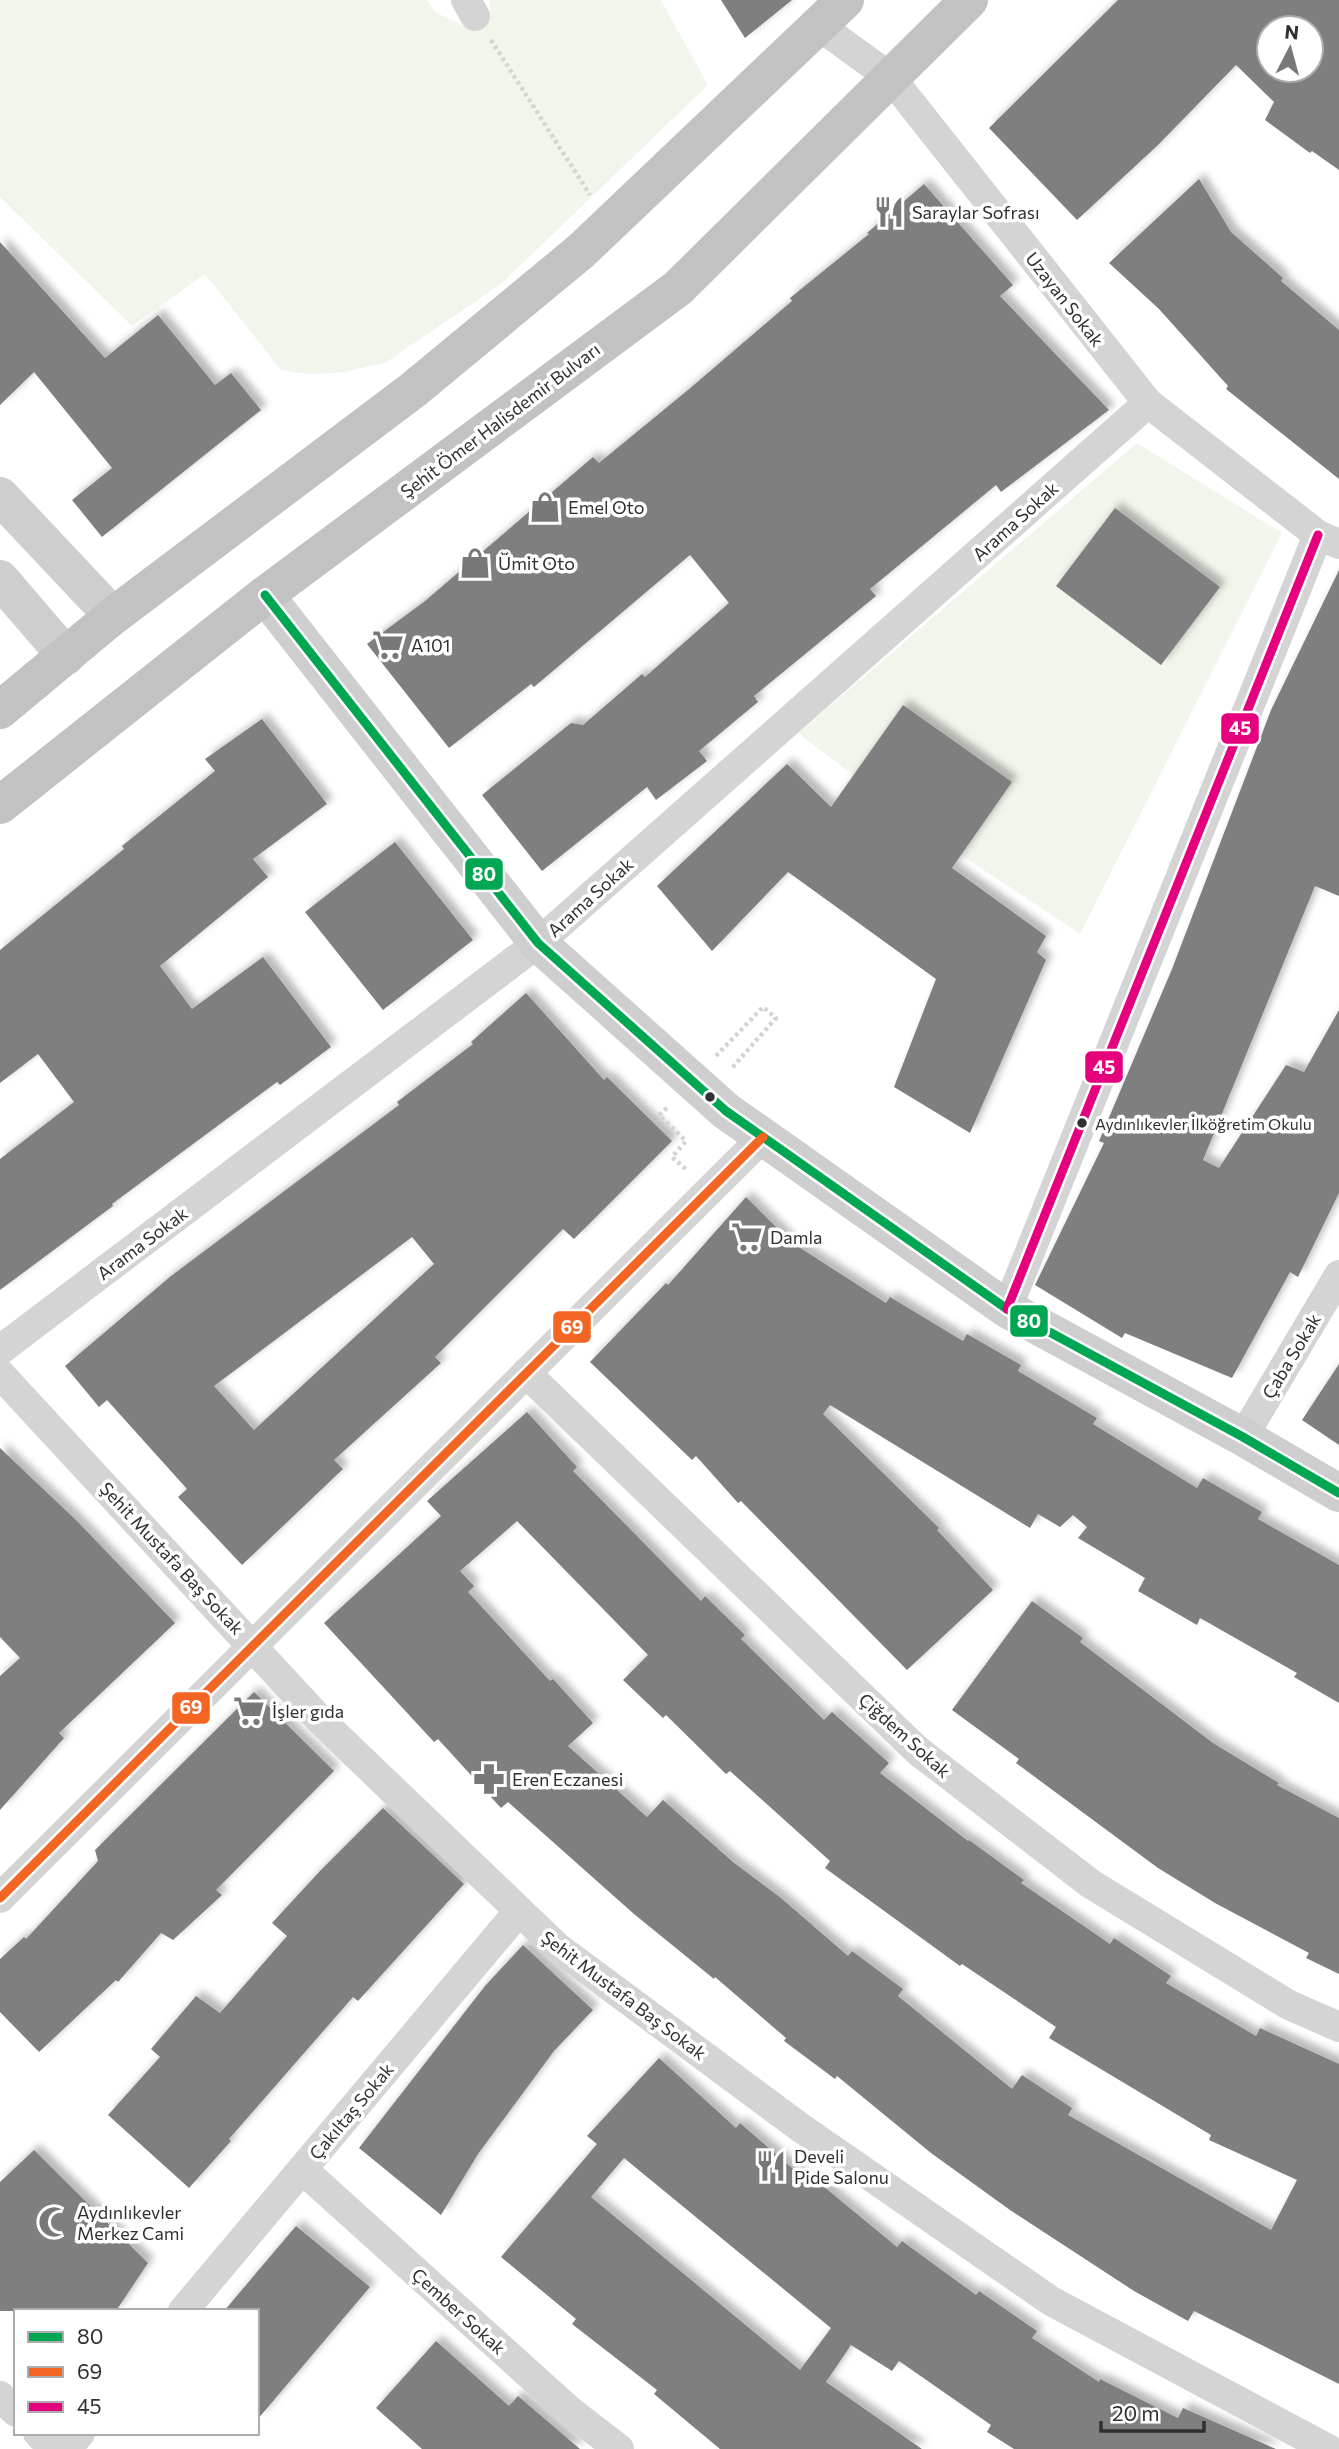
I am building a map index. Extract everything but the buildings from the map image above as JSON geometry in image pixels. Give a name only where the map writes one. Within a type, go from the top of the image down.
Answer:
[{"type":"highway","name":"Şehit Ömer Halisdemir Bulvarı","points":[[0,805],[265,595],[678,288],[968,0]]},
{"type":"highway","points":[[0,710],[113,616],[413,390],[581,251],[832,13]]},
{"type":"main road","points":[[0,496],[113,616]]},
{"type":"main road","points":[[0,579],[66,656]]},
{"type":"main road","points":[[265,595],[538,943],[726,1111],[1007,1309],[1243,1437],[1339,1493]]},
{"type":"street","name":"Uzayan Sokak","points":[[832,13],[891,78],[1148,403],[1329,540]]},
{"type":"street","name":"Arama Sokak","points":[[0,1350],[538,943],[1148,403]]},
{"type":"street","points":[[1007,1309],[1329,540]]},
{"type":"street","points":[[0,1898],[763,1137]]},
{"type":"street","name":"Çaba Sokak","points":[[1243,1437],[1339,1275]]},
{"type":"street","name":"Çiğdem Sokak","points":[[526,1373],[918,1751],[1091,1884],[1289,2005],[1339,2027]]},
{"type":"street","name":"Şehit Mustafa Baş Sokak","points":[[0,1374],[253,1644],[322,1723],[557,1947],[801,2128],[1051,2301],[1328,2449]]},
{"type":"street","name":"Çakıltaş Sokak","points":[[185,2309],[519,1911]]},
{"type":"street","name":"Çember Sokak","points":[[302,2169],[570,2412],[619,2449]]},
{"type":"street","points":[[0,2396],[14,2410]]},
{"type":"street","points":[[40,2435],[54,2449]]},
{"type":"street","points":[[67,2449],[78,2435]]},
{"type":"path","points":[[471,8],[609,224]]},
{"type":"path","points":[[738,1033],[763,1007],[776,1018],[760,1038]]},
{"type":"path","points":[[659,1115],[686,1141],[672,1157]]},
{"type":"shaded area","points":[[0,0],[427,0],[435,12],[461,25],[490,11],[489,0],[661,0],[708,85],[501,284],[385,363],[339,373],[307,374],[281,370],[205,274],[132,326],[0,197]]},
{"type":"shaded area","points":[[1137,443],[1282,533],[1080,934],[934,837],[798,733]]},
{"type":"transit line","name":"45","points":[[1007,1309],[1318,535]]},
{"type":"transit line","name":"80","points":[[265,595],[538,943],[726,1111],[1007,1309],[1243,1437],[1339,1493]]},
{"type":"transit line","name":"69","points":[[0,1898],[763,1137]]},
{"type":"place","name":"Saraylar Sofrası","points":[[889,212]]},
{"type":"place","name":"Emel Oto","points":[[545,507]]},
{"type":"place","name":"Ümit Oto","points":[[475,563]]},
{"type":"place","name":"A101","points":[[388,645]]},
{"type":"place","name":"Aydınlıkevler İlköğretim Okulu","points":[[1082,1123]]},
{"type":"place","name":"Damla","points":[[747,1237]]},
{"type":"place","name":"İşler gıda","points":[[249,1711]]},
{"type":"place","name":"Eren Eczanesi","points":[[489,1779]]},
{"type":"place","name":"Develi Pide Salonu","points":[[771,2166]]},
{"type":"place","name":"Aydınlıkevler Merkez Cami","points":[[54,2222]]}]
